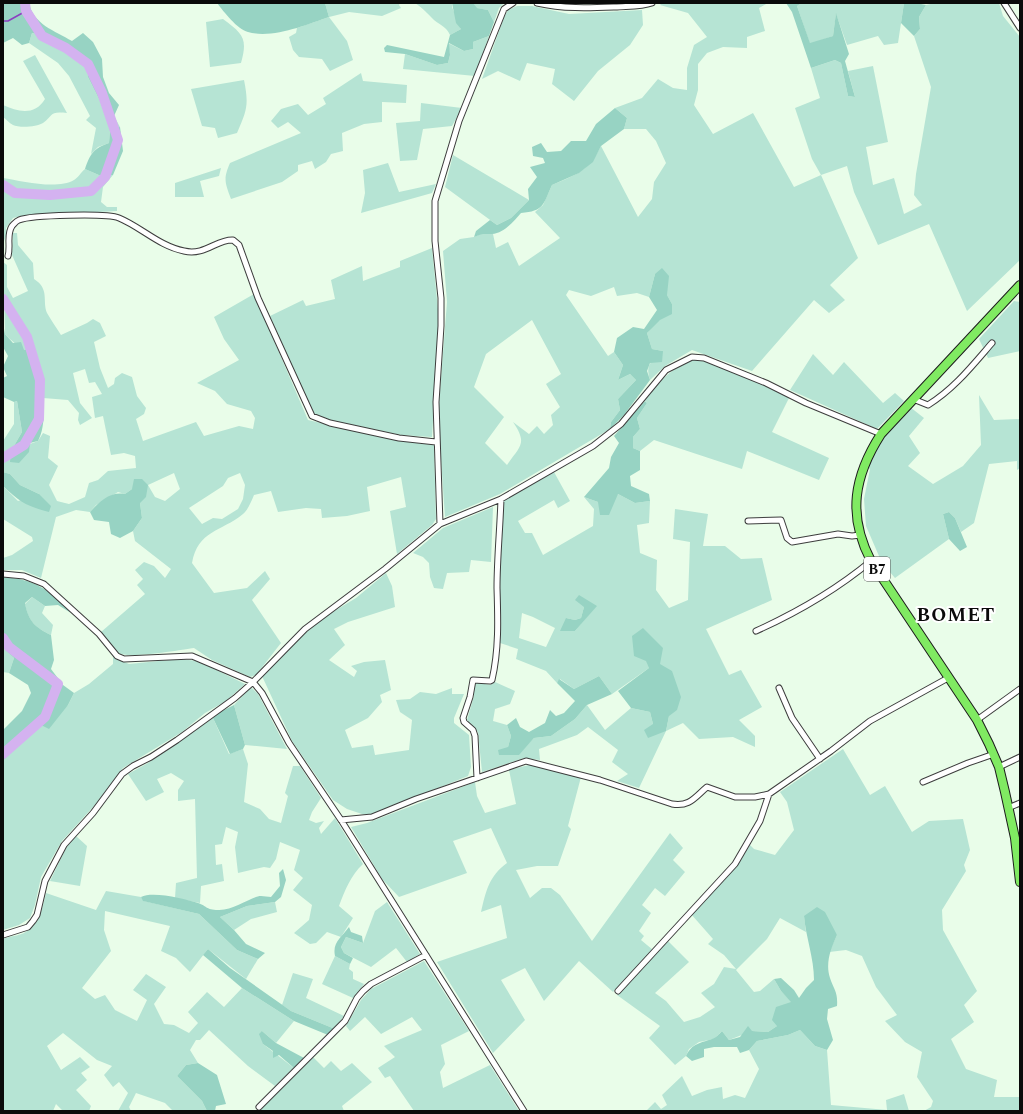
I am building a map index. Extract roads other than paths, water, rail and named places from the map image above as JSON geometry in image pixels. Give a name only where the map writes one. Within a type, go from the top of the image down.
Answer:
[{"type":"highway","name":"B7","points":[[1020,285],[1017,292],[881,434],[866,460],[858,488],[855,507],[860,535],[871,561],[977,720],[994,754],[999,767],[1008,808],[1018,837],[1020,882]]},
{"type":"street","points":[[440,524],[436,442],[436,402],[441,298],[434,229],[435,201],[459,121],[504,9],[513,3]]},
{"type":"street","points":[[537,3],[562,8],[584,9],[636,6],[652,3]]},
{"type":"street","points":[[1004,3],[1020,28]]},
{"type":"street","points":[[8,256],[9,232],[13,225],[17,221],[36,217],[110,215],[125,221],[164,244],[186,252],[205,250],[228,240],[233,240],[239,245],[258,298],[310,415],[330,423],[399,438],[436,442]]},
{"type":"street","points":[[913,399],[928,405],[940,398],[958,382],[992,343]]},
{"type":"street","points":[[3,935],[28,927],[33,921],[37,915],[45,881],[64,845],[93,813],[122,774],[177,740],[235,698],[253,682],[305,628],[381,572],[440,524],[501,499],[593,446],[607,436],[621,424],[666,370],[692,357],[704,358],[766,383],[806,403],[881,434]]},
{"type":"street","points":[[477,778],[475,736],[473,730],[463,720],[470,697],[472,680],[490,681],[492,680],[494,672],[498,629],[497,588],[501,499]]},
{"type":"street","points":[[748,521],[781,520],[787,538],[792,542],[838,534],[852,536],[860,535]]},
{"type":"street","points":[[756,631],[811,604],[846,581],[871,561]]},
{"type":"street","points":[[3,574],[24,576],[44,584],[99,634],[117,656],[124,659],[192,656],[253,682],[262,693],[304,766],[342,820],[371,870],[524,1111]]},
{"type":"street","points":[[342,820],[372,817],[416,799],[518,762],[530,761],[600,780],[676,805],[692,802],[707,787],[735,797],[755,797],[769,794],[820,759],[875,718],[948,678]]},
{"type":"street","points":[[778,688],[792,718],[820,759]]},
{"type":"street","points":[[977,720],[1020,689]]},
{"type":"street","points":[[923,782],[994,754]]},
{"type":"street","points":[[999,767],[1020,757]]},
{"type":"street","points":[[618,991],[735,864],[760,821],[769,794]]},
{"type":"street","points":[[1008,808],[1020,803]]},
{"type":"street","points":[[259,1106],[345,1021],[357,998],[363,991],[372,984],[426,955]]},
{"type":"waterway","points":[[3,185],[15,193],[50,195],[91,191],[105,177],[118,140],[102,93],[88,64],[66,48],[42,36],[26,11],[25,3]]},
{"type":"waterway","points":[[3,21],[8,21],[26,11]]},
{"type":"waterway","points":[[3,299],[27,337],[40,380],[39,419],[24,445],[3,458]]},
{"type":"waterway","points":[[3,638],[9,647],[58,684],[45,717],[3,754]]},
{"type":"district","name":"BOMET","points":[[956,614]]}]
